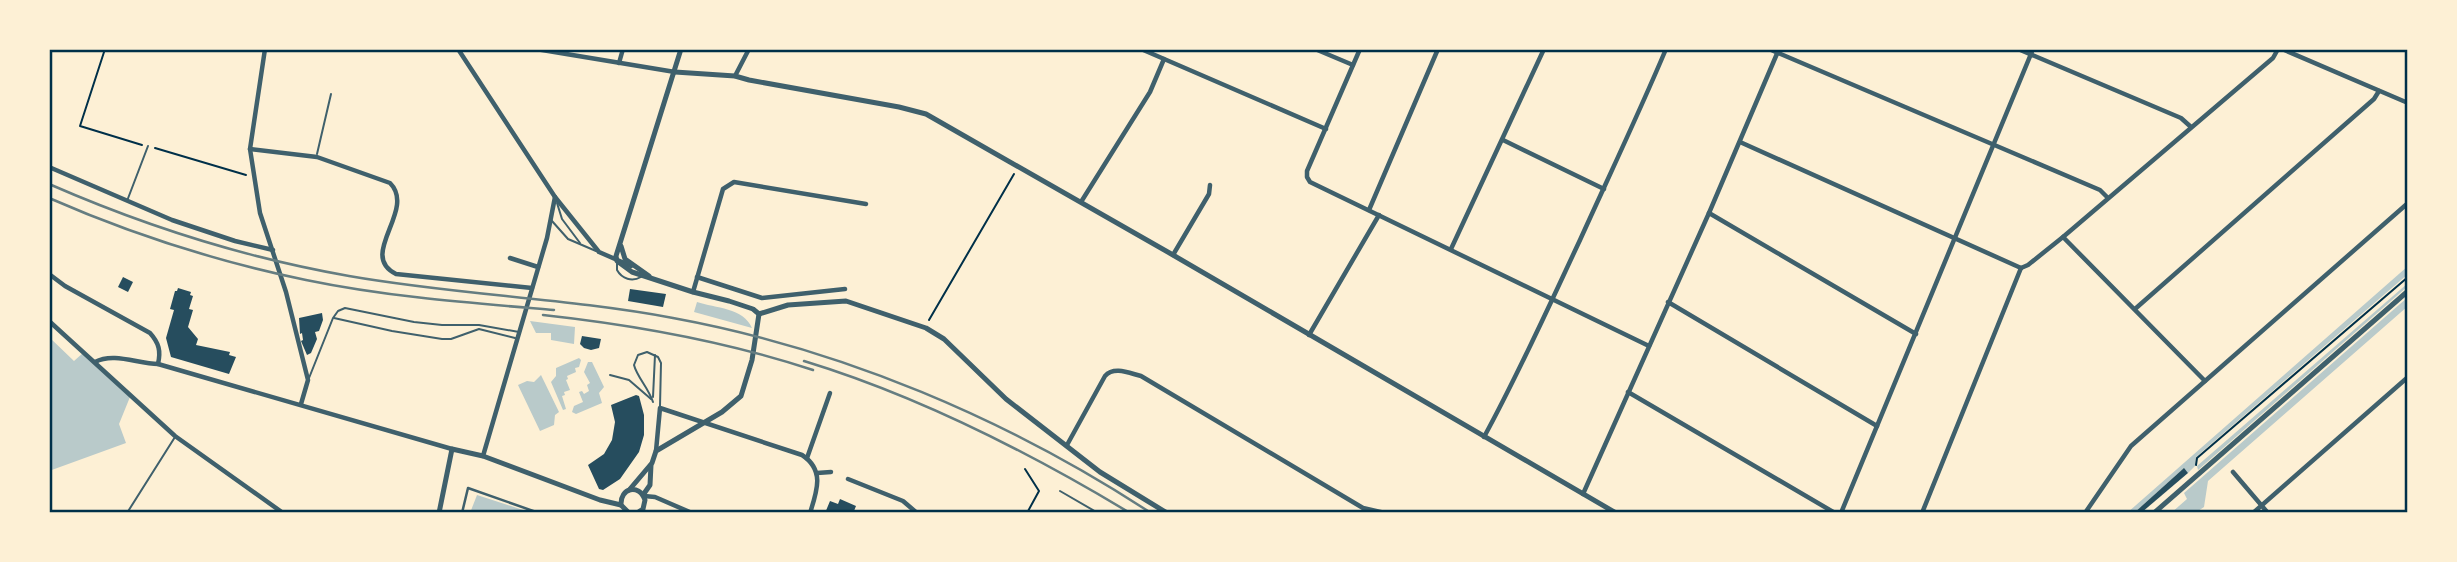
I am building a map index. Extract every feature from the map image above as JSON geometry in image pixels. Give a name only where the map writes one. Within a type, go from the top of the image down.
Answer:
[{"type":"street","points":[[265,49],[250,149],[260,213],[286,292],[308,380],[300,404]]},
{"type":"street","points":[[458,49],[555,197],[599,252],[637,267]]},
{"type":"street","points":[[538,49],[675,72],[735,76],[913,110],[951,127],[1616,513]]},
{"type":"street","points":[[620,63],[623,49]]},
{"type":"street","points":[[681,49],[616,256],[617,261],[625,270],[741,305],[759,314]]},
{"type":"street","points":[[735,76],[749,49]]},
{"type":"street","points":[[1141,49],[1326,129]]},
{"type":"street","points":[[1315,49],[1353,65]]},
{"type":"street","points":[[1360,49],[1307,171],[1310,182],[1649,346]]},
{"type":"street","points":[[1369,210],[1438,49]]},
{"type":"street","points":[[1451,249],[1544,49]]},
{"type":"street","points":[[1484,437],[1553,299],[1665,49]]},
{"type":"street","points":[[1769,49],[2100,191],[2108,198]]},
{"type":"street","points":[[2018,49],[2032,52],[2181,118],[2191,127]]},
{"type":"street","points":[[1922,513],[2021,268],[2063,237],[2273,58],[2280,49],[2408,103]]},
{"type":"street","points":[[1583,494],[1709,213],[1778,51]]},
{"type":"street","points":[[1841,513],[2032,52]]},
{"type":"street","points":[[1081,202],[1150,92],[1164,59]]},
{"type":"street","points":[[2135,309],[2374,99],[2379,91]]},
{"type":"street","points":[[1503,140],[1604,189]]},
{"type":"street","points":[[1740,142],[2021,268]]},
{"type":"street","points":[[250,149],[317,158],[386,180],[394,187],[398,202],[382,254],[384,264],[390,272],[401,276],[532,288]]},
{"type":"street","points":[[49,167],[126,202],[235,241],[273,250]]},
{"type":"street","points":[[693,292],[723,189],[729,184],[734,182],[866,204]]},
{"type":"street","points":[[1173,255],[1209,194],[1210,185]]},
{"type":"street","points":[[482,456],[552,220],[555,197]]},
{"type":"street","points":[[2085,513],[2131,446],[2408,203]]},
{"type":"street","points":[[1709,213],[1916,334]]},
{"type":"street","points":[[1309,335],[1379,215]]},
{"type":"street","points":[[2063,237],[2206,381]]},
{"type":"street","points":[[621,243],[625,258],[647,277]]},
{"type":"street","points":[[510,258],[538,267]]},
{"type":"street","points":[[49,274],[65,286],[150,333],[159,345],[158,364]]},
{"type":"street","points":[[697,277],[762,298],[845,289]]},
{"type":"street","points":[[2154,513],[2408,291]]},
{"type":"street","points":[[759,314],[788,305],[846,302],[926,328],[944,339],[1006,399],[1100,472],[1167,513]]},
{"type":"street","points":[[1668,302],[1877,426]]},
{"type":"street","points":[[656,451],[722,412],[741,396],[752,360],[759,314]]},
{"type":"street","points":[[49,321],[175,436],[283,513]]},
{"type":"street","points":[[95,362],[109,358],[158,364],[300,404],[482,456],[600,500],[621,505],[629,513]]},
{"type":"street","points":[[1067,445],[1105,376],[1110,371],[1117,370],[1141,376],[1363,508],[1385,513]]},
{"type":"street","points":[[2253,513],[2408,377]]},
{"type":"street","points":[[1629,392],[1835,513]]},
{"type":"street","points":[[806,458],[830,393]]},
{"type":"street","points":[[639,512],[645,505],[644,495],[650,485],[660,408],[806,458],[817,474],[818,485],[810,513]]},
{"type":"street","points":[[439,513],[452,449]]},
{"type":"street","points":[[621,505],[623,493],[630,489],[652,463]]},
{"type":"street","points":[[817,474],[831,472]]},
{"type":"street","points":[[2233,472],[2268,513]]},
{"type":"street","points":[[848,479],[904,501],[916,513]]},
{"type":"street","points":[[462,513],[468,488],[539,513]]},
{"type":"street","points":[[630,489],[692,513]]},
{"type":"lane","points":[[317,158],[331,94]]},
{"type":"lane","points":[[126,202],[148,146]]},
{"type":"lane","points":[[555,197],[562,219],[581,244]]},
{"type":"lane","points":[[552,220],[568,239],[599,252]]},
{"type":"lane","points":[[308,380],[332,318],[345,308],[414,322],[479,325],[520,332]]},
{"type":"lane","points":[[332,318],[442,339],[451,339],[479,329],[518,339]]},
{"type":"lane","points":[[653,402],[648,387],[637,374],[634,365],[638,355],[647,352],[655,355],[661,363],[660,408]]},
{"type":"lane","points":[[653,402],[655,355]]},
{"type":"lane","points":[[610,375],[629,380],[660,408]]},
{"type":"lane","points":[[127,513],[175,436]]},
{"type":"lane","points":[[1060,491],[1098,513]]},
{"type":"path","points":[[105,49],[80,126],[253,177]]},
{"type":"path","points":[[926,328],[1018,167]]},
{"type":"path","points":[[2195,469],[2197,458],[2408,277]]},
{"type":"path","points":[[1025,469],[1039,491],[1027,513]]},
{"type":"shaded area","points":[[2408,266],[2408,274],[2196,457],[2195,466],[2188,473],[2183,469],[2134,513],[2127,513]]},
{"type":"shaded area","points":[[2408,283],[2408,286],[2198,470],[2197,466]]},
{"type":"shaded area","points":[[2408,297],[2408,306],[2208,481],[2204,507],[2195,513],[2171,513],[2187,499],[2184,493]]},
{"type":"shaded area","points":[[697,302],[743,316],[752,328],[694,312]]},
{"type":"shaded area","points":[[530,321],[575,327],[574,344],[551,340],[551,333],[536,333]]},
{"type":"shaded area","points":[[49,337],[74,361],[83,353],[130,397],[119,424],[126,443],[49,471]]},
{"type":"shaded area","points":[[579,358],[581,360],[579,367],[575,368],[576,372],[567,376],[570,390],[562,396],[566,409],[563,410],[551,382],[556,376],[556,368]]},
{"type":"shaded area","points":[[588,362],[592,362],[604,387],[599,393],[602,403],[576,414],[572,412],[574,406],[583,402],[579,392],[584,394],[589,391],[587,385],[590,383],[584,372]]},
{"type":"shaded area","points":[[541,375],[559,412],[555,415],[554,425],[540,431],[518,385],[527,381],[534,382]]},
{"type":"shaded area","points":[[477,495],[526,511],[528,513],[470,513]]},
{"type":"building","points":[[123,277],[133,282],[128,292],[118,287]]},
{"type":"building","points":[[178,288],[191,292],[190,295],[193,296],[189,309],[193,310],[188,327],[198,339],[196,345],[230,352],[229,355],[236,357],[229,374],[171,357],[166,338],[174,310],[170,309]]},
{"type":"building","points":[[630,289],[666,294],[663,307],[628,301]]},
{"type":"building","points":[[322,313],[323,320],[319,331],[315,332],[317,339],[311,353],[307,355],[301,341],[299,318]]},
{"type":"building","points":[[582,336],[601,339],[599,348],[584,348],[580,344]]},
{"type":"building","points":[[639,396],[644,415],[644,435],[639,452],[620,479],[603,490],[599,489],[588,465],[604,454],[612,440],[615,422],[611,405]]},
{"type":"building","points":[[2184,468],[2188,473],[2141,513],[2134,513]]},
{"type":"building","points":[[840,499],[856,506],[854,511],[860,513],[825,513],[830,501],[838,504]]},
{"type":"railway","points":[[49,184],[159,227],[310,269],[430,288],[633,311],[736,331],[799,348],[921,392],[981,418],[1039,447],[1151,513]]},
{"type":"railway","points":[[49,198],[143,235],[273,273],[399,295],[554,310]]},
{"type":"railway","points":[[543,315],[679,335],[813,370]]},
{"type":"railway","points":[[804,361],[889,391],[972,427],[1052,468],[1130,513]]}]
